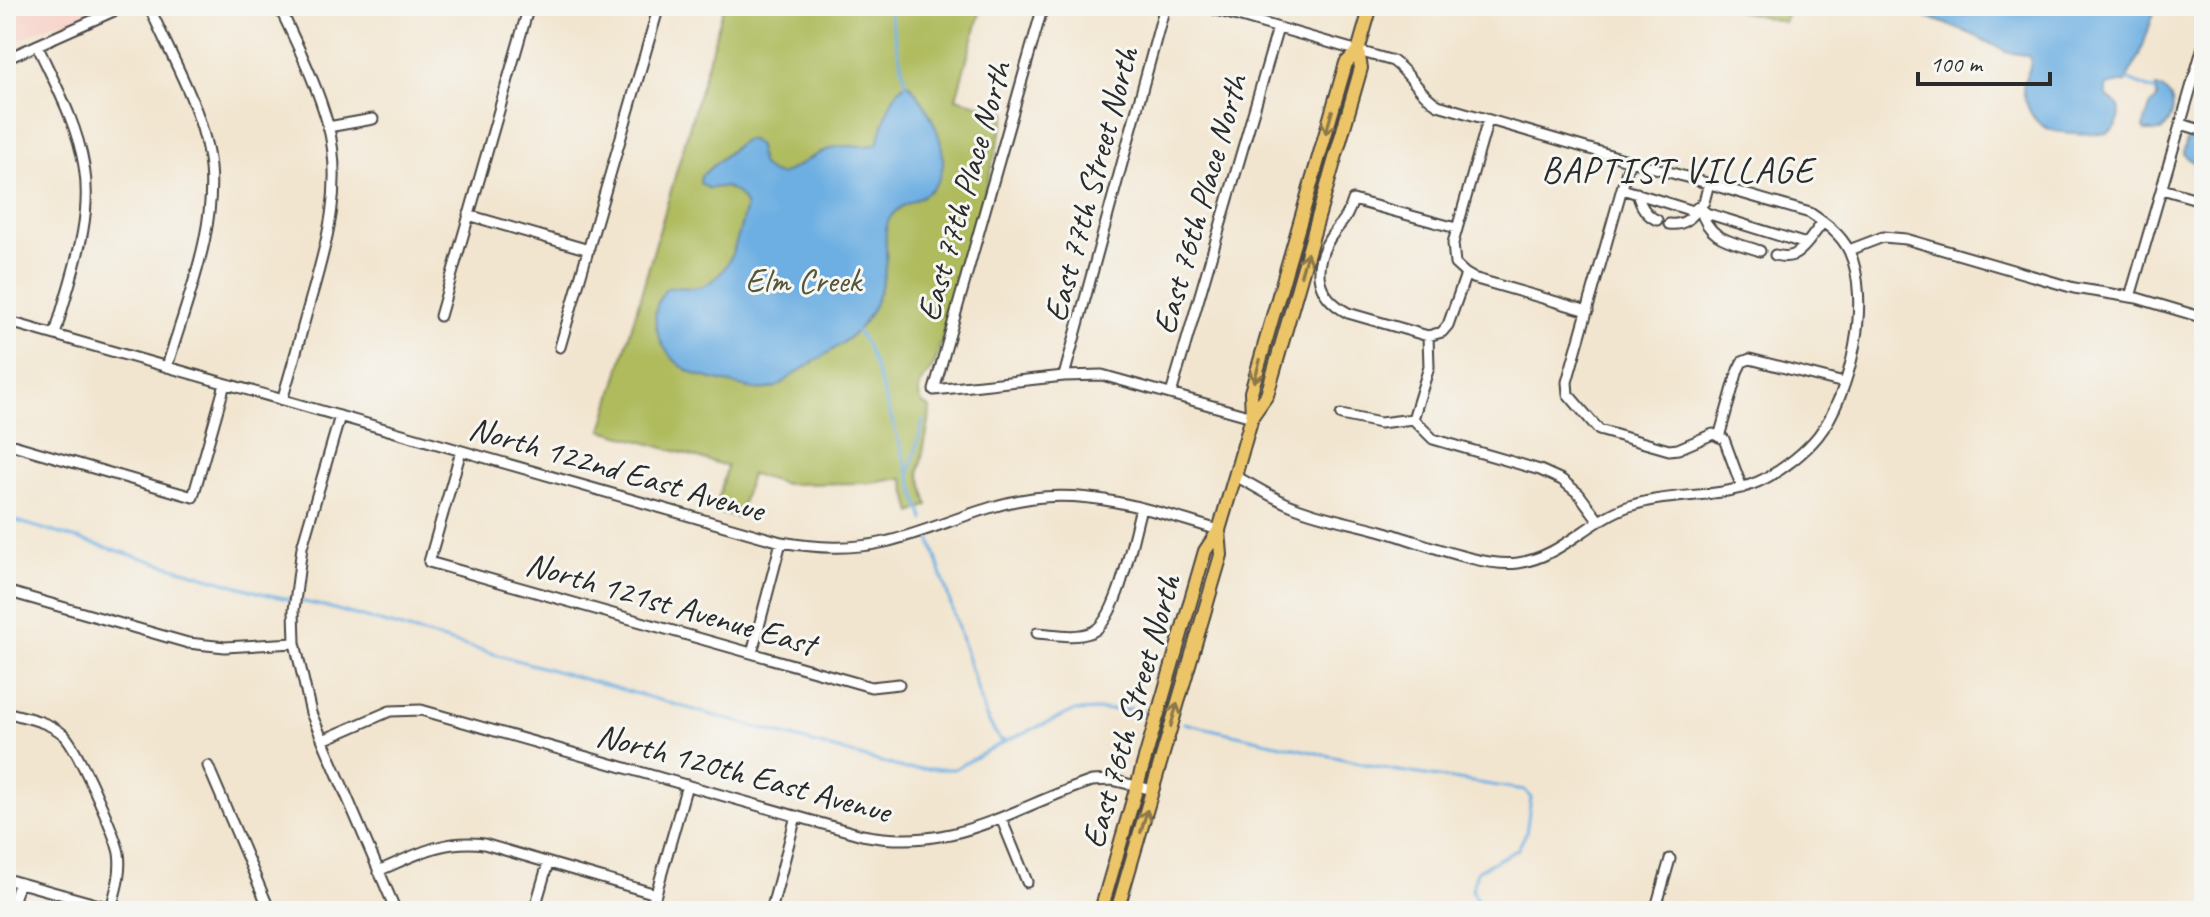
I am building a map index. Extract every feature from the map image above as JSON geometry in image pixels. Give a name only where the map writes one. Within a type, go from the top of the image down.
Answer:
[{"type":"main road","name":"East 76th Street North","points":[[1103,911],[1205,551],[1219,530],[1252,417],[1267,395],[1361,68],[1358,51],[1371,6]]},
{"type":"main road","name":"East 76th Street North","points":[[1117,911],[1221,555],[1219,530]]},
{"type":"street","points":[[6,59],[125,6]]},
{"type":"street","points":[[149,6],[196,113],[210,165],[207,226],[167,367]]},
{"type":"street","points":[[279,6],[310,73],[328,127],[334,177],[331,225],[282,400]]},
{"type":"street","points":[[440,316],[529,6]]},
{"type":"street","points":[[560,347],[659,6]]},
{"type":"street","name":"East 77th Place North","points":[[1043,6],[934,390],[1064,376]]},
{"type":"street","name":"East 77th Street North","points":[[1064,376],[1165,6]]},
{"type":"street","points":[[1203,6],[1393,61],[1438,105],[1795,208],[1823,222],[1840,238],[1849,250],[1860,290],[1853,348],[1844,383],[1828,421],[1809,444],[1767,478],[1742,488],[1625,507],[1541,558],[1516,564],[1493,562],[1295,507],[1235,476]]},
{"type":"street","name":"East 76th Place North","points":[[1171,394],[1278,28]]},
{"type":"street","points":[[2130,297],[2204,43]]},
{"type":"street","points":[[37,45],[71,121],[82,154],[86,181],[84,227],[55,335]]},
{"type":"street","points":[[328,127],[373,119]]},
{"type":"street","points":[[1488,120],[1456,228],[1452,253],[1455,264],[1466,274],[1588,311]]},
{"type":"street","points":[[2181,124],[2204,131]]},
{"type":"street","points":[[1630,160],[1566,387],[1568,394],[1599,430],[1669,450],[1713,434],[1724,439],[1742,488]]},
{"type":"street","points":[[1669,224],[1689,220],[1700,208],[1709,183]]},
{"type":"street","points":[[1622,189],[1693,211],[1700,208]]},
{"type":"street","points":[[2162,189],[2204,201]]},
{"type":"street","points":[[1637,193],[1640,204],[1650,217],[1657,220]]},
{"type":"street","points":[[1456,228],[1353,200],[1347,219],[1330,238],[1320,266],[1319,281],[1327,298],[1348,313],[1428,336],[1442,332],[1448,325],[1466,274]]},
{"type":"street","points":[[1700,208],[1706,213],[1808,242]]},
{"type":"street","points":[[1700,208],[1704,222],[1716,236],[1760,251]]},
{"type":"street","points":[[468,215],[589,250]]},
{"type":"street","points":[[1775,255],[1795,256],[1823,222]]},
{"type":"street","points":[[1849,250],[1872,239],[1894,237],[2074,288],[2130,297],[2204,318]]},
{"type":"street","name":"North 122nd East Avenue","points":[[6,321],[781,542],[821,548],[856,547],[885,542],[1006,504],[1054,496],[1101,498],[1219,530]]},
{"type":"street","points":[[1413,419],[1429,367],[1428,336]]},
{"type":"street","points":[[1719,437],[1742,362],[1750,359],[1844,383]]},
{"type":"street","points":[[1064,376],[1102,375],[1252,417]]},
{"type":"street","points":[[6,443],[193,497],[225,384]]},
{"type":"street","points":[[1341,415],[1380,423],[1413,419]]},
{"type":"street","points":[[340,416],[302,547],[294,610],[295,643],[303,687],[396,911]]},
{"type":"street","points":[[1413,419],[1433,439],[1540,470],[1562,480],[1579,494],[1599,521]]},
{"type":"street","name":"North 121st Avenue East","points":[[461,451],[429,562],[871,687],[899,684]]},
{"type":"street","points":[[1037,633],[1076,636],[1100,627],[1113,606],[1141,508]]},
{"type":"street","points":[[752,653],[781,542]]},
{"type":"street","points":[[6,591],[208,646],[295,643]]},
{"type":"street","name":"North 120th East Avenue","points":[[323,740],[390,711],[421,710],[862,835],[898,841],[947,836],[1092,781],[1112,780],[1153,790]]},
{"type":"street","points":[[6,712],[49,725],[63,734],[76,750],[119,854],[116,910],[6,879]]},
{"type":"street","points":[[208,766],[270,911]]},
{"type":"street","points":[[651,911],[687,785]]},
{"type":"street","points":[[771,911],[796,816]]},
{"type":"street","points":[[1001,818],[1027,882]]},
{"type":"street","points":[[378,871],[434,846],[456,842],[484,844],[656,894]]},
{"type":"street","points":[[1655,911],[1670,859]]},
{"type":"street","points":[[534,911],[548,863]]},
{"type":"street","points":[[11,911],[19,883]]},
{"type":"shaded area","points":[[6,6],[112,6],[68,25],[58,22],[6,46]]},
{"type":"green space","name":"Elm Creek","points":[[724,6],[982,6],[956,98],[1007,112],[935,363],[920,386],[919,397],[930,408],[919,472],[928,505],[912,513],[903,478],[872,483],[785,484],[751,474],[738,517],[715,512],[727,466],[602,430]]},
{"type":"green space","points":[[1736,6],[1788,6],[1784,22],[1735,10]]},
{"type":"green space","points":[[835,895],[892,911],[830,911]]},
{"type":"water","points":[[1900,6],[1940,6],[1963,15],[1974,12],[1980,6],[2156,6],[2140,55],[2125,82],[2106,86],[2106,96],[2119,106],[2120,116],[2111,131],[2101,134],[2058,132],[2034,117],[2023,91],[2031,63],[2026,55],[2006,52],[1976,36]]},
{"type":"water","points":[[908,83],[933,120],[939,136],[943,166],[938,180],[929,191],[898,209],[890,218],[886,228],[883,282],[874,306],[860,327],[830,352],[771,389],[752,389],[711,379],[693,373],[672,358],[664,347],[656,324],[659,299],[667,288],[699,287],[719,274],[732,254],[746,207],[732,190],[721,187],[709,189],[700,183],[701,176],[743,140],[751,140],[758,146],[763,166],[780,175],[832,148],[877,144],[896,93]]},
{"type":"water","points":[[2156,87],[2168,94],[2173,106],[2172,113],[2161,131],[2145,131],[2143,128],[2150,106],[2157,99]]},
{"type":"water","points":[[2193,133],[2204,137],[2204,171],[2183,154],[2188,136]]},
{"type":"waterway","points":[[888,6],[906,84]]},
{"type":"waterway","points":[[2126,79],[2156,91]]},
{"type":"waterway","points":[[855,329],[866,344],[877,373],[924,520]]},
{"type":"waterway","points":[[910,472],[923,421]]},
{"type":"waterway","points":[[6,518],[265,594],[323,606],[906,769],[954,769],[1006,741],[1074,711],[1131,709],[1144,712]]},
{"type":"waterway","points":[[930,538],[986,717],[999,739],[1006,741]]},
{"type":"waterway","points":[[1184,723],[1392,770],[1525,790],[1531,798],[1526,833],[1518,849],[1477,871],[1472,890],[1482,911]]},
{"type":"waterway","points":[[1535,911],[1585,904],[1672,911]]},
{"type":"district","name":"BAPTIST VILLAGE","points":[[1678,169]]}]
